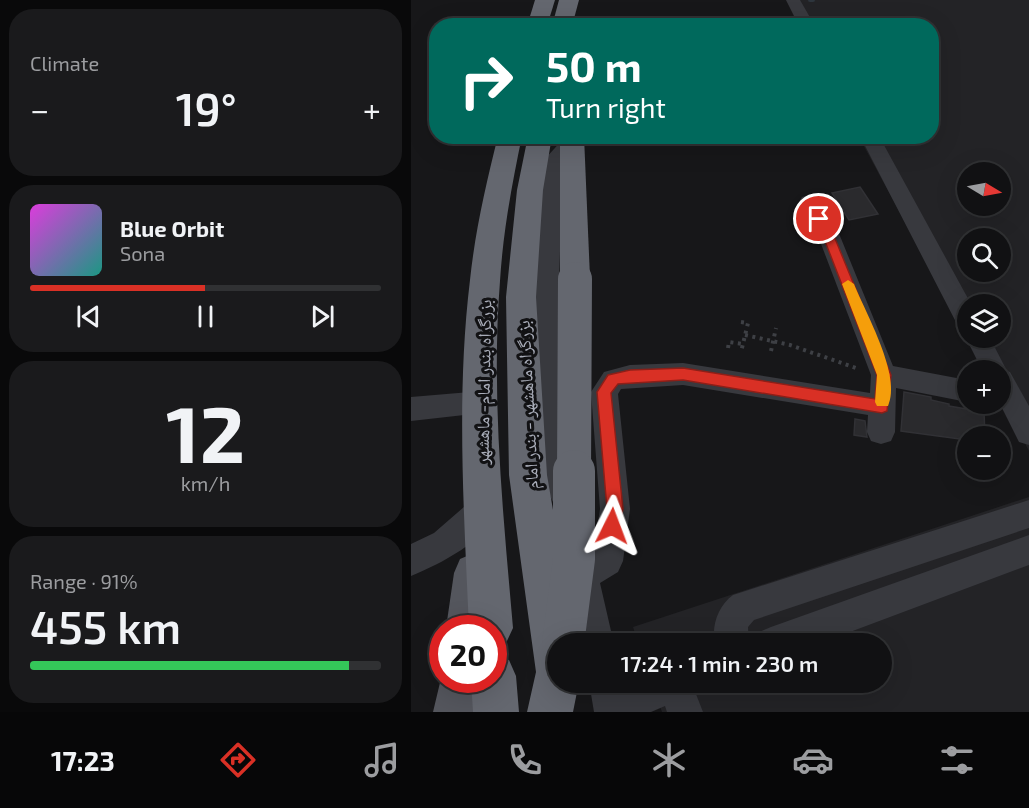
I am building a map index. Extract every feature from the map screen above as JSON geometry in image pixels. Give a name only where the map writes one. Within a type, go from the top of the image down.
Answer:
[{"type":"highway","points":[[539,18],[545,0]]},
{"type":"highway","points":[[564,18],[570,0]]},
{"type":"highway","points":[[570,0],[570,18]]},
{"type":"highway","name":"بزرگراه بندر امام- ماهشهر","points":[[490,615],[483,510],[483,302],[497,192],[508,144]]},
{"type":"highway","name":"بزرگراه ماهشهر - بندر امام","points":[[552,633],[528,475],[521,297],[530,190],[557,144]]},
{"type":"highway","points":[[562,144],[575,278],[574,559],[564,633]]},
{"type":"highway","points":[[494,693],[496,712]]},
{"type":"highway","points":[[550,712],[554,693]]},
{"type":"highway","points":[[561,693],[564,712]]},
{"type":"main road","points":[[469,615],[483,510]]},
{"type":"main road","points":[[456,712],[458,693]]},
{"type":"lane","points":[[793,0],[803,18]]},
{"type":"lane","points":[[559,144],[553,161],[548,294],[552,442],[595,633]]},
{"type":"lane","points":[[873,144],[957,300]]},
{"type":"lane","points":[[582,575],[607,561],[615,509],[604,392],[613,380],[630,376],[683,374],[882,419],[884,375],[828,236],[809,202]]},
{"type":"lane","points":[[884,375],[957,389]]},
{"type":"lane","points":[[1011,399],[1029,433]]},
{"type":"lane","points":[[411,409],[482,402]]},
{"type":"lane","points":[[411,560],[445,544],[483,510]]},
{"type":"lane","points":[[730,633],[733,620],[745,607],[1029,514]]},
{"type":"lane","points":[[801,633],[1029,550]]},
{"type":"lane","points":[[610,702],[679,693]]},
{"type":"path","points":[[741,322],[748,323],[741,352]]},
{"type":"path","points":[[771,351],[775,328]]},
{"type":"path","points":[[745,335],[773,340],[868,372],[884,375]]},
{"type":"path","points":[[728,348],[730,339],[743,344]]},
{"type":"shaded area","points":[[786,0],[1029,0],[1029,451],[1009,414],[1011,360],[980,360],[973,348],[1011,348],[1011,294],[957,294],[957,318],[863,144],[939,144],[939,18],[796,18]]},
{"type":"shaded area","points":[[1029,497],[1029,712],[662,712],[655,693],[892,693],[892,633],[635,633],[633,627]]},
{"type":"building","points":[[860,187],[878,214],[849,220],[832,193]]},
{"type":"building","points":[[904,392],[931,397],[931,400],[949,404],[949,406],[957,407],[957,414],[984,414],[985,426],[957,426],[957,439],[901,431]]},
{"type":"building","points":[[855,419],[865,421],[867,437],[854,435]]},
{"type":"slow traffic","points":[[848,284],[884,375],[882,402]]},
{"type":"route","points":[[612,526],[615,509],[604,392],[613,380],[630,376],[683,374],[882,406],[884,375],[819,219]]}]
